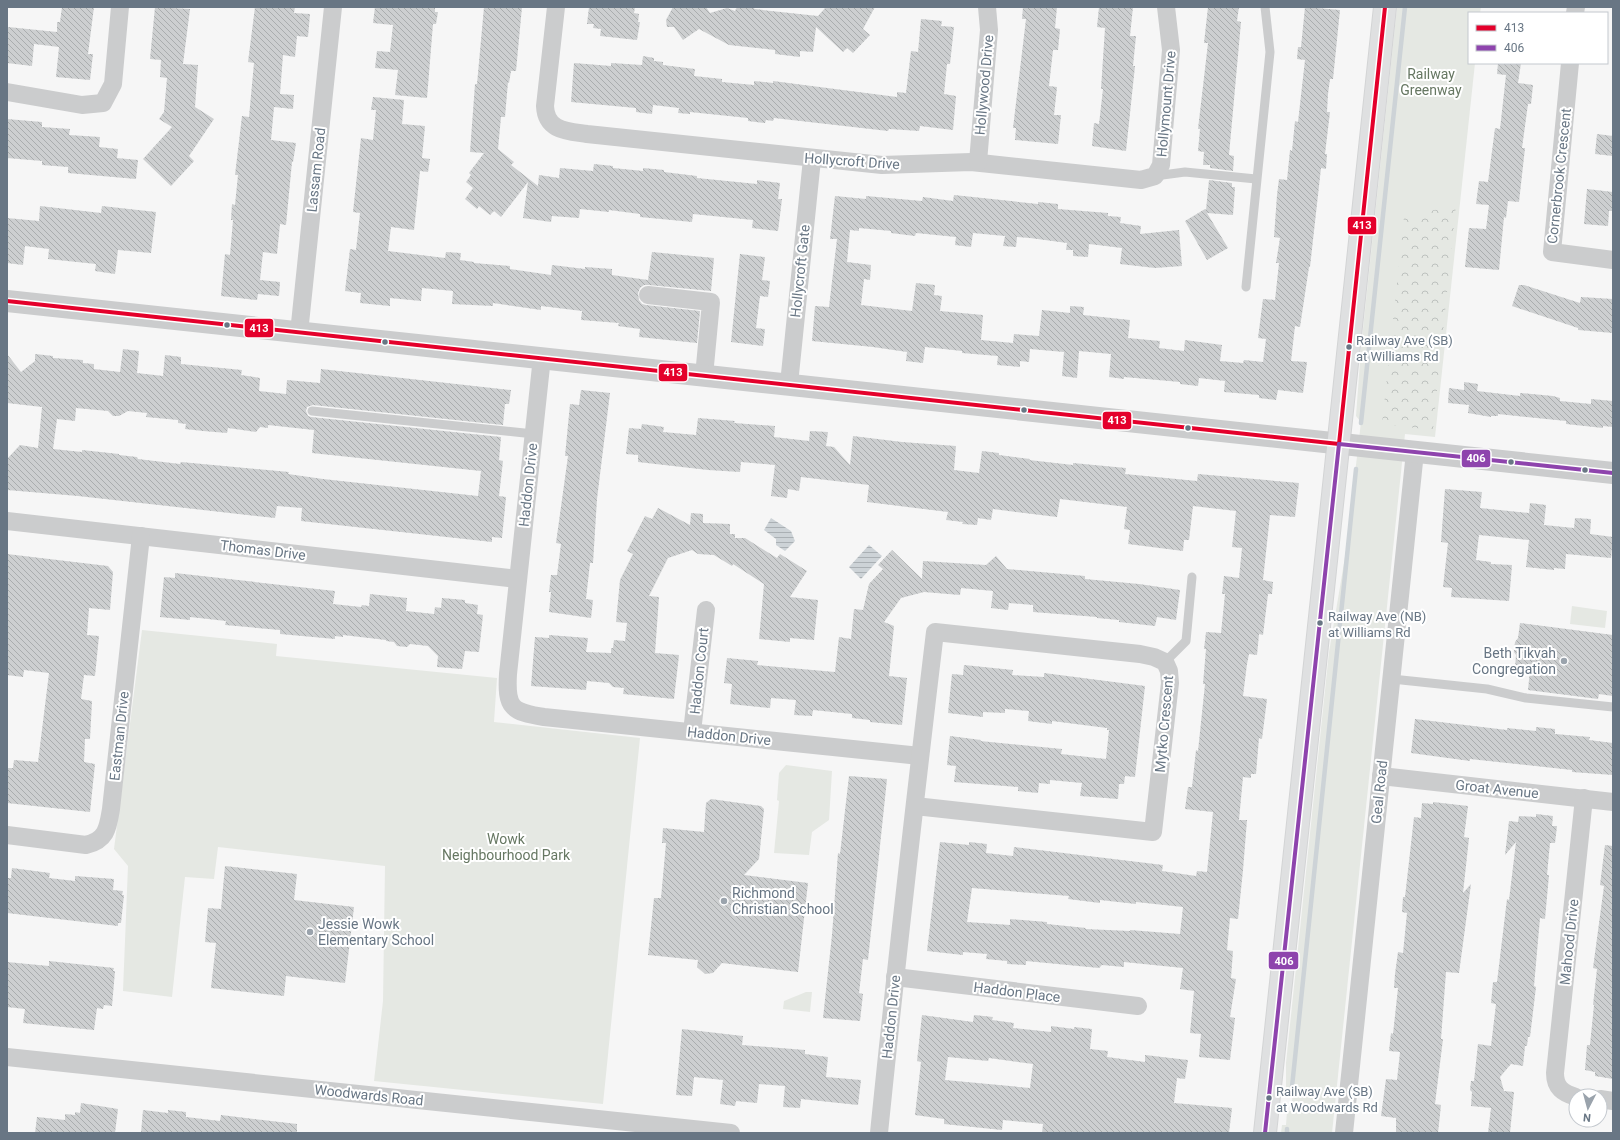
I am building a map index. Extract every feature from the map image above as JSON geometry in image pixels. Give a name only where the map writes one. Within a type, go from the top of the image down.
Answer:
[{"type":"main road","points":[[1265,1133],[1385,7]]},
{"type":"street","points":[[7,92],[82,105],[103,103],[113,84],[120,7]]},
{"type":"street","name":"Lassam Road","points":[[299,333],[333,7]]},
{"type":"street","name":"Hollycroft Drive","points":[[556,7],[545,113],[550,123],[557,128],[574,132],[812,159],[882,165],[978,162],[1133,179],[1148,179],[1155,176]]},
{"type":"street","name":"Hollywood Drive","points":[[978,162],[989,30],[987,7]]},
{"type":"street","name":"Hollymount Drive","points":[[1155,176],[1161,165],[1171,50],[1166,7]]},
{"type":"street","name":"Cornerbrook Crescent","points":[[1570,64],[1552,252],[1613,260]]},
{"type":"street","name":"Hollycroft Gate","points":[[788,384],[812,159]]},
{"type":"street","points":[[648,295],[711,302],[704,376]]},
{"type":"street","points":[[7,301],[299,333],[542,357],[704,376],[1613,473]]},
{"type":"street","name":"Haddon Drive","points":[[542,357],[507,692],[512,706],[524,714],[544,717],[920,756],[879,1133]]},
{"type":"street","name":"Geal Road","points":[[1344,1133],[1415,452]]},
{"type":"street","name":"Thomas Drive","points":[[7,521],[518,579]]},
{"type":"street","name":"Eastman Drive","points":[[7,835],[86,845],[95,843],[105,834],[111,808],[141,536]]},
{"type":"street","name":"Haddon Court","points":[[692,732],[706,610]]},
{"type":"street","name":"Mytko Crescent","points":[[914,806],[1153,832],[1170,683],[1169,671],[1166,662],[1154,657],[1140,654],[935,632],[920,756]]},
{"type":"street","name":"Groat Avenue","points":[[1381,776],[1613,802]]},
{"type":"street","name":"Mahood Drive","points":[[1568,1094],[1551,1090],[1555,1073],[1584,798]]},
{"type":"street","name":"Haddon Place","points":[[895,977],[1138,1006]]},
{"type":"street","name":"Woodwards Road","points":[[7,1057],[731,1133]]},
{"type":"lane","points":[[1246,288],[1270,52],[1266,7]]},
{"type":"lane","points":[[1155,176],[1185,172],[1256,179]]},
{"type":"lane","points":[[312,411],[534,434]]},
{"type":"lane","points":[[1166,662],[1186,642],[1192,577]]},
{"type":"lane","points":[[1392,679],[1487,689],[1526,698],[1613,707]]},
{"type":"green space","name":"Railway Greenway","points":[[1397,7],[1481,7],[1480,12],[1468,12],[1468,64],[1475,64],[1435,437],[1405,434],[1332,1133],[1281,1133],[1282,1125],[1286,1125],[1287,1111],[1291,1111],[1293,1092],[1286,1091],[1286,1063],[1329,652],[1346,551],[1361,422],[1356,416],[1361,348]]},
{"type":"green space","points":[[1456,205],[1433,430],[1382,424],[1404,217]]},
{"type":"green space","points":[[1572,606],[1607,611],[1605,628],[1570,624]]},
{"type":"green space","name":"Wowk Neighbourhood Park","points":[[142,630],[277,644],[276,656],[497,678],[494,722],[640,738],[603,1104],[374,1081],[383,1001],[385,866],[218,847],[214,879],[185,877],[172,997],[123,991],[128,866],[114,849]]},
{"type":"green space","points":[[786,765],[832,771],[829,820],[812,832],[809,855],[774,853],[779,801],[777,800],[779,773]]},
{"type":"green space","points":[[806,992],[812,992],[810,1012],[783,1009],[784,1001]]},
{"type":"shaded area","points":[[771,518],[791,531],[795,541],[785,551],[776,545],[776,539],[764,530]]},
{"type":"shaded area","points":[[869,545],[882,556],[861,579],[849,567]]},
{"type":"building","points":[[62,7],[94,7],[88,54],[93,54],[90,80],[56,77],[59,47],[34,44],[32,66],[7,63],[8,27],[57,32],[57,22],[60,22]]},
{"type":"building","points":[[155,7],[190,9],[183,64],[198,65],[195,107],[214,119],[189,156],[194,161],[171,186],[143,159],[172,127],[159,119],[164,112],[167,78],[160,77],[161,60],[150,59]]},
{"type":"building","points":[[255,7],[295,7],[294,13],[310,14],[308,37],[297,36],[295,57],[283,55],[280,94],[294,95],[293,109],[274,107],[271,140],[296,143],[292,162],[286,225],[280,224],[277,254],[263,252],[260,280],[280,282],[279,296],[258,294],[257,300],[221,296],[225,254],[230,255],[233,220],[231,220],[232,204],[235,205],[238,175],[235,175],[242,116],[249,117],[254,63],[248,62]]},
{"type":"building","points":[[375,7],[435,7],[435,12],[438,12],[436,24],[433,24],[427,98],[395,95],[398,70],[375,68],[377,51],[390,52],[393,25],[373,23]]},
{"type":"building","points":[[484,7],[522,7],[516,71],[511,71],[509,83],[508,82],[505,117],[501,117],[498,149],[514,162],[511,165],[538,186],[539,175],[559,178],[560,168],[593,171],[594,164],[613,166],[613,168],[643,171],[643,168],[664,170],[664,172],[697,176],[697,178],[757,184],[757,180],[780,183],[778,199],[782,199],[778,231],[752,228],[753,220],[693,214],[692,222],[640,217],[640,214],[609,210],[609,212],[580,209],[579,218],[552,216],[551,222],[523,218],[528,182],[501,217],[494,211],[490,215],[479,206],[477,209],[465,199],[473,188],[466,182],[471,175],[469,173],[484,153],[470,152],[475,84],[477,84]]},
{"type":"building","points":[[589,7],[635,7],[634,13],[639,14],[638,22],[640,22],[637,40],[600,36],[601,29],[593,28],[594,24],[587,24]]},
{"type":"building","points":[[673,7],[706,7],[710,13],[727,8],[735,11],[737,7],[755,7],[754,9],[818,16],[826,7],[875,7],[863,29],[870,35],[853,53],[847,48],[843,52],[816,27],[813,52],[800,51],[800,57],[775,54],[775,50],[729,45],[699,29],[683,40],[674,27],[667,27],[666,20]]},
{"type":"building","points":[[1023,7],[1057,7],[1055,28],[1060,29],[1058,50],[1053,50],[1049,86],[1057,87],[1054,115],[1061,115],[1058,144],[1015,140],[1016,128],[1013,128],[1026,19],[1022,19]]},
{"type":"building","points":[[1099,7],[1133,7],[1130,36],[1136,36],[1133,66],[1135,66],[1126,151],[1092,146],[1094,123],[1099,124],[1103,89],[1101,89],[1105,28],[1097,27]]},
{"type":"building","points":[[1208,7],[1239,7],[1237,21],[1241,22],[1229,155],[1234,156],[1233,171],[1210,168],[1210,165],[1203,165],[1204,152],[1198,151],[1200,129],[1198,129],[1208,43],[1204,43]]},
{"type":"building","points":[[1305,7],[1340,10],[1333,79],[1330,79],[1328,94],[1327,112],[1330,112],[1325,154],[1327,154],[1326,169],[1321,168],[1310,267],[1300,327],[1295,326],[1291,361],[1307,362],[1303,393],[1278,390],[1276,400],[1259,398],[1259,395],[1224,392],[1225,381],[1199,378],[1198,386],[1180,384],[1180,382],[1109,377],[1111,354],[1079,351],[1077,378],[1062,376],[1064,352],[1030,349],[1029,362],[1020,361],[1020,367],[997,365],[998,356],[962,353],[962,351],[925,347],[923,363],[906,361],[907,352],[812,341],[815,306],[829,307],[837,239],[830,239],[835,196],[866,199],[866,196],[922,201],[923,197],[953,201],[954,195],[1038,204],[1038,202],[1058,204],[1058,209],[1108,213],[1108,216],[1121,217],[1120,223],[1141,226],[1140,234],[1179,230],[1182,266],[1155,268],[1120,264],[1122,248],[1089,244],[1088,257],[1073,256],[1073,250],[1066,250],[1067,243],[1030,238],[1017,237],[1016,247],[1003,246],[1005,236],[973,233],[971,247],[955,245],[956,237],[916,233],[915,236],[891,233],[891,231],[859,228],[859,231],[850,230],[847,262],[871,265],[870,280],[864,279],[861,305],[912,311],[916,283],[935,285],[934,295],[942,296],[940,311],[983,315],[981,340],[1013,343],[1014,334],[1039,336],[1042,310],[1070,313],[1070,306],[1084,307],[1083,315],[1130,320],[1128,338],[1160,341],[1159,348],[1184,351],[1185,340],[1222,345],[1220,361],[1243,363],[1244,360],[1263,362],[1266,339],[1258,338],[1263,299],[1275,300],[1279,263],[1276,263],[1280,238],[1274,237],[1277,195],[1279,179],[1287,180],[1295,121],[1298,122],[1305,60],[1297,59],[1298,47],[1301,47]]},
{"type":"building","points":[[921,19],[942,21],[941,26],[954,27],[950,64],[947,64],[944,94],[956,96],[953,130],[920,126],[919,131],[889,129],[888,131],[774,118],[773,121],[766,120],[765,123],[748,121],[748,118],[690,112],[690,114],[678,113],[679,108],[653,105],[652,114],[636,112],[636,108],[571,102],[574,63],[611,66],[611,63],[642,65],[643,56],[654,58],[654,61],[663,62],[663,65],[695,69],[694,76],[722,79],[722,82],[754,85],[754,81],[773,83],[773,81],[897,97],[897,92],[906,93],[911,51],[918,52]]},
{"type":"building","points":[[1498,64],[1521,64],[1518,83],[1533,85],[1531,104],[1528,104],[1522,148],[1525,148],[1519,202],[1508,201],[1506,218],[1504,217],[1499,270],[1465,267],[1469,228],[1486,229],[1489,205],[1476,204],[1479,181],[1488,182],[1495,128],[1500,129],[1506,75],[1497,74]]},
{"type":"building","points":[[373,97],[404,100],[402,124],[425,126],[422,158],[430,159],[428,172],[420,171],[414,230],[391,227],[388,251],[445,258],[446,252],[461,253],[460,260],[474,263],[510,266],[510,269],[551,275],[552,265],[585,269],[585,267],[612,269],[612,275],[648,280],[652,252],[714,258],[711,291],[644,285],[640,288],[638,293],[639,300],[642,304],[700,311],[697,343],[639,337],[640,329],[618,326],[619,323],[581,320],[582,311],[541,306],[541,310],[493,303],[493,306],[452,304],[453,291],[422,288],[421,301],[390,298],[390,306],[360,303],[361,293],[345,291],[350,249],[356,250],[360,213],[353,212],[361,138],[373,140],[376,110],[371,110]]},
{"type":"building","points":[[7,119],[42,122],[42,127],[70,129],[69,135],[100,137],[99,147],[118,149],[117,158],[138,160],[136,179],[68,173],[68,167],[42,165],[42,161],[7,158]]},
{"type":"building","points":[[1597,134],[1613,136],[1613,156],[1595,154]]},
{"type":"building","points":[[1209,180],[1232,183],[1232,187],[1235,187],[1233,215],[1207,213],[1228,248],[1207,260],[1185,221],[1205,209],[1206,210]]},
{"type":"building","points":[[1587,189],[1613,192],[1613,211],[1609,211],[1608,226],[1584,224]]},
{"type":"building","points":[[40,206],[101,213],[102,206],[156,212],[151,253],[118,250],[115,274],[95,271],[96,264],[48,259],[49,249],[25,246],[23,265],[7,263],[7,218],[39,221]]},
{"type":"building","points":[[740,254],[765,257],[762,280],[770,281],[768,297],[760,296],[756,328],[765,329],[763,346],[731,342]]},
{"type":"building","points":[[1519,285],[1524,285],[1580,303],[1581,297],[1613,299],[1613,333],[1578,330],[1578,328],[1512,306]]},
{"type":"building","points":[[123,349],[139,351],[137,373],[163,376],[165,355],[181,357],[181,364],[242,370],[241,375],[260,378],[259,391],[286,394],[287,380],[320,383],[321,369],[511,390],[509,404],[505,404],[503,425],[313,405],[307,407],[306,411],[308,416],[311,417],[501,437],[499,460],[503,461],[499,496],[506,497],[502,538],[492,537],[492,542],[301,521],[302,508],[277,506],[275,518],[78,496],[7,490],[7,459],[20,445],[38,448],[42,407],[7,403],[7,354],[21,372],[35,361],[35,354],[53,356],[53,358],[83,360],[83,363],[94,364],[94,369],[120,372]],"holes":[[[76,408],[108,411],[113,416],[119,416],[128,411],[147,413],[146,417],[178,420],[178,423],[186,424],[185,429],[203,431],[227,433],[228,428],[256,432],[260,427],[268,428],[268,425],[314,430],[312,453],[481,471],[478,496],[323,479],[288,474],[289,472],[181,462],[180,464],[138,459],[137,457],[119,454],[53,449],[57,419],[75,421]]]},
{"type":"building","points":[[1464,382],[1478,384],[1477,391],[1520,396],[1520,393],[1553,396],[1560,398],[1560,401],[1591,404],[1591,399],[1613,401],[1613,427],[1603,426],[1603,428],[1566,424],[1566,421],[1498,414],[1498,416],[1491,417],[1468,413],[1469,405],[1448,403],[1449,388],[1464,390]]},
{"type":"building","points":[[581,390],[610,393],[597,499],[593,563],[590,563],[586,599],[593,600],[591,618],[549,612],[551,575],[557,575],[561,544],[556,543],[568,456],[565,456],[570,404],[579,405]]},
{"type":"building","points":[[698,418],[735,421],[734,423],[775,426],[774,437],[809,441],[810,431],[828,432],[826,446],[834,447],[850,465],[853,436],[902,442],[956,446],[954,470],[979,473],[982,451],[1030,459],[1029,460],[1073,465],[1073,463],[1126,468],[1125,474],[1197,481],[1198,474],[1299,483],[1295,517],[1270,515],[1263,580],[1273,582],[1272,594],[1268,594],[1263,635],[1259,634],[1257,655],[1249,654],[1243,696],[1267,699],[1262,739],[1259,738],[1256,774],[1251,774],[1251,778],[1243,777],[1239,820],[1247,820],[1243,870],[1238,919],[1230,918],[1227,950],[1233,951],[1231,978],[1236,979],[1230,1017],[1235,1018],[1230,1060],[1199,1057],[1201,1034],[1190,1033],[1194,991],[1180,989],[1183,968],[1124,962],[1124,967],[1102,965],[1099,968],[1026,961],[1026,965],[1007,964],[1007,961],[986,959],[987,954],[963,952],[963,955],[927,951],[940,842],[969,845],[969,842],[987,844],[986,853],[1013,856],[1014,847],[1163,865],[1162,871],[1196,876],[1197,871],[1207,872],[1213,812],[1185,809],[1188,787],[1192,787],[1196,750],[1198,751],[1205,684],[1203,684],[1206,632],[1221,633],[1225,594],[1222,594],[1224,576],[1239,578],[1242,548],[1232,547],[1236,511],[1193,506],[1189,540],[1184,540],[1183,551],[1128,544],[1130,530],[1124,529],[1127,507],[1060,499],[1057,517],[993,509],[991,520],[978,518],[977,525],[962,524],[963,522],[946,520],[948,512],[867,502],[869,485],[801,477],[799,491],[788,489],[787,498],[771,496],[775,465],[741,462],[740,472],[708,470],[638,462],[638,455],[626,454],[629,428],[641,429],[642,424],[664,427],[663,432],[696,435]],"holes":[[[972,888],[1069,896],[1068,899],[1100,903],[1100,900],[1183,907],[1180,934],[1130,930],[1085,929],[1086,928],[1047,924],[1047,922],[1010,919],[1010,925],[967,922]]]},
{"type":"building","points":[[1445,489],[1482,492],[1480,508],[1529,513],[1530,503],[1546,505],[1544,525],[1574,528],[1575,518],[1591,519],[1590,534],[1613,537],[1611,558],[1566,554],[1565,569],[1554,568],[1554,570],[1526,567],[1529,540],[1479,535],[1476,560],[1491,562],[1491,564],[1512,565],[1509,601],[1451,597],[1452,588],[1443,587],[1448,543],[1441,542]]},
{"type":"building","points":[[658,508],[690,525],[691,513],[703,514],[703,523],[730,524],[730,534],[735,534],[735,538],[745,538],[777,558],[780,554],[807,571],[790,597],[818,600],[814,640],[790,638],[790,642],[759,639],[764,584],[733,564],[732,566],[714,555],[698,554],[692,550],[668,558],[649,596],[659,597],[655,653],[679,655],[674,699],[623,694],[624,688],[613,687],[609,683],[587,681],[586,690],[531,686],[535,637],[549,638],[549,635],[588,638],[586,652],[611,653],[614,640],[625,641],[627,623],[616,622],[620,580],[633,554],[627,551],[645,516],[652,519]]},
{"type":"building","points":[[892,550],[922,579],[923,561],[986,565],[996,556],[1007,569],[1085,576],[1085,579],[1139,584],[1180,590],[1176,620],[1157,617],[1155,626],[1119,622],[1119,620],[1097,617],[1033,612],[1033,605],[1009,603],[1008,610],[991,608],[993,591],[961,588],[960,595],[924,592],[901,598],[884,622],[894,626],[889,676],[907,678],[902,725],[870,722],[870,720],[852,718],[852,714],[813,710],[812,716],[794,715],[796,700],[771,698],[770,708],[730,704],[732,684],[724,683],[727,658],[758,661],[757,665],[835,672],[839,637],[851,639],[854,609],[863,610],[869,584],[883,569],[878,565]]},
{"type":"building","points":[[7,554],[108,566],[113,572],[110,610],[89,608],[87,635],[99,636],[95,676],[84,675],[81,699],[92,701],[90,739],[85,739],[84,762],[95,764],[90,812],[7,803],[7,768],[13,768],[14,760],[38,762],[49,673],[24,670],[23,677],[7,675]]},
{"type":"building","points":[[175,573],[335,591],[333,604],[361,607],[362,605],[369,606],[370,594],[407,598],[406,611],[434,614],[435,607],[441,608],[442,598],[465,600],[465,603],[478,605],[477,614],[483,615],[479,652],[465,651],[462,669],[437,667],[438,656],[428,646],[410,644],[407,647],[397,646],[394,642],[386,640],[343,635],[343,637],[335,636],[335,639],[280,634],[280,630],[225,625],[226,621],[190,617],[190,620],[160,617],[164,577],[175,578]]},
{"type":"building","name":"Beth Tikvah Congregation","points":[[1520,623],[1613,635],[1613,696],[1599,694],[1598,699],[1528,690],[1530,670],[1515,668],[1515,642],[1518,638]]},
{"type":"building","points":[[964,665],[1013,670],[1012,675],[1044,677],[1044,673],[1145,686],[1135,777],[1125,776],[1124,784],[1119,784],[1118,799],[1080,796],[1082,783],[1050,780],[1050,784],[1039,783],[1038,793],[1018,791],[1018,787],[954,782],[956,766],[947,765],[950,736],[981,740],[980,741],[1062,749],[1061,754],[1106,759],[1109,730],[1107,730],[1107,728],[1052,721],[1052,724],[1028,721],[1029,711],[1005,709],[1005,713],[983,712],[983,717],[948,713],[952,674],[963,675]]},
{"type":"building","points":[[1415,719],[1507,730],[1507,728],[1536,731],[1536,727],[1555,729],[1555,734],[1590,737],[1589,740],[1613,743],[1613,775],[1572,772],[1572,770],[1470,759],[1470,761],[1411,753]]},
{"type":"building","points":[[849,776],[887,779],[868,960],[863,959],[859,993],[863,994],[860,1021],[823,1018],[832,935],[838,853],[840,854]]},
{"type":"building","name":"Richmond Christian School","points":[[711,799],[761,806],[764,809],[759,859],[744,875],[808,883],[798,972],[722,963],[713,973],[705,974],[697,967],[698,960],[648,955],[654,898],[661,898],[666,843],[662,843],[663,828],[704,832],[706,803]]},
{"type":"building","points":[[1433,802],[1468,806],[1464,837],[1469,838],[1463,893],[1471,884],[1459,973],[1446,972],[1441,1039],[1443,1039],[1435,1104],[1441,1105],[1438,1133],[1396,1133],[1396,1118],[1381,1116],[1386,1079],[1397,1080],[1400,1052],[1389,1051],[1391,1033],[1393,1034],[1398,988],[1394,988],[1395,974],[1398,952],[1403,953],[1407,913],[1402,912],[1403,897],[1405,897],[1414,817],[1421,818],[1422,803],[1433,804]]},
{"type":"building","points":[[1536,814],[1553,816],[1552,826],[1557,826],[1555,843],[1550,843],[1545,919],[1540,918],[1534,986],[1536,987],[1530,1037],[1528,1037],[1527,1046],[1525,1046],[1523,1066],[1511,1064],[1500,1077],[1504,1091],[1514,1092],[1510,1133],[1488,1133],[1491,1108],[1471,1106],[1472,1092],[1470,1090],[1471,1081],[1474,1081],[1478,1044],[1491,1046],[1496,1004],[1491,1003],[1493,982],[1497,982],[1507,899],[1509,900],[1516,842],[1505,855],[1509,821],[1518,822],[1519,816],[1536,817]]},
{"type":"building","points":[[1605,845],[1613,846],[1613,1079],[1595,1076],[1595,1072],[1585,1070],[1587,1045],[1590,1045],[1594,1005],[1597,969],[1593,968],[1604,886],[1600,885]]},
{"type":"building","name":"Jessie Wowk Elementary School","points":[[225,866],[297,874],[294,900],[354,907],[345,983],[286,976],[284,996],[211,988],[216,943],[205,942],[208,908],[221,909]]},
{"type":"building","points":[[12,868],[50,873],[49,878],[75,881],[75,876],[114,879],[113,890],[123,891],[122,895],[124,895],[121,923],[118,923],[118,926],[7,913],[7,878],[11,878]]},
{"type":"building","points":[[49,961],[114,968],[112,1006],[104,1005],[103,1009],[97,1008],[94,1030],[23,1023],[25,1009],[7,1007],[7,962],[49,966]]},
{"type":"building","points":[[922,1015],[973,1022],[974,1015],[993,1017],[992,1020],[1014,1023],[1013,1028],[1051,1032],[1051,1026],[1074,1029],[1074,1027],[1092,1029],[1090,1049],[1108,1051],[1107,1057],[1145,1062],[1145,1055],[1188,1060],[1185,1079],[1177,1078],[1174,1103],[1232,1108],[1229,1133],[1042,1133],[1043,1124],[1003,1120],[1002,1130],[944,1124],[944,1119],[915,1115],[921,1062],[917,1061]],"holes":[[[948,1057],[988,1061],[989,1058],[1033,1064],[1030,1088],[945,1080]]]},
{"type":"building","points":[[682,1029],[743,1036],[742,1045],[805,1050],[805,1054],[828,1057],[826,1077],[861,1080],[858,1105],[801,1099],[800,1108],[783,1107],[785,1086],[759,1084],[757,1103],[736,1101],[735,1106],[720,1104],[723,1080],[694,1077],[692,1096],[676,1095]]},
{"type":"building","points":[[81,1103],[118,1109],[115,1133],[35,1133],[37,1117],[65,1120],[65,1114],[75,1115],[75,1112],[80,1113]]},
{"type":"building","points":[[143,1110],[168,1113],[168,1110],[186,1112],[186,1117],[220,1121],[221,1115],[297,1124],[297,1133],[141,1133]]},
{"type":"waterway","points":[[1361,423],[1405,7]]},
{"type":"waterway","points":[[1292,1087],[1356,469]]},
{"type":"transit line","name":"413","points":[[1339,444],[1385,7]]},
{"type":"transit line","name":"413","points":[[7,301],[1339,444]]},
{"type":"transit line","name":"406","points":[[1339,444],[1613,473]]},
{"type":"transit line","name":"406","points":[[1265,1133],[1339,444]]},
{"type":"place","name":"Railway Ave (SB) at Williams Rd","points":[[1349,347]]},
{"type":"place","name":"Railway Ave (NB) at Williams Rd","points":[[1320,623]]},
{"type":"place","name":"Beth Tikvah Congregation","points":[[1564,661]]},
{"type":"place","name":"Richmond Christian School","points":[[724,901]]},
{"type":"place","name":"Jessie Wowk Elementary School","points":[[310,932]]},
{"type":"place","name":"Railway Ave (SB) at Woodwards Rd","points":[[1269,1098]]}]
